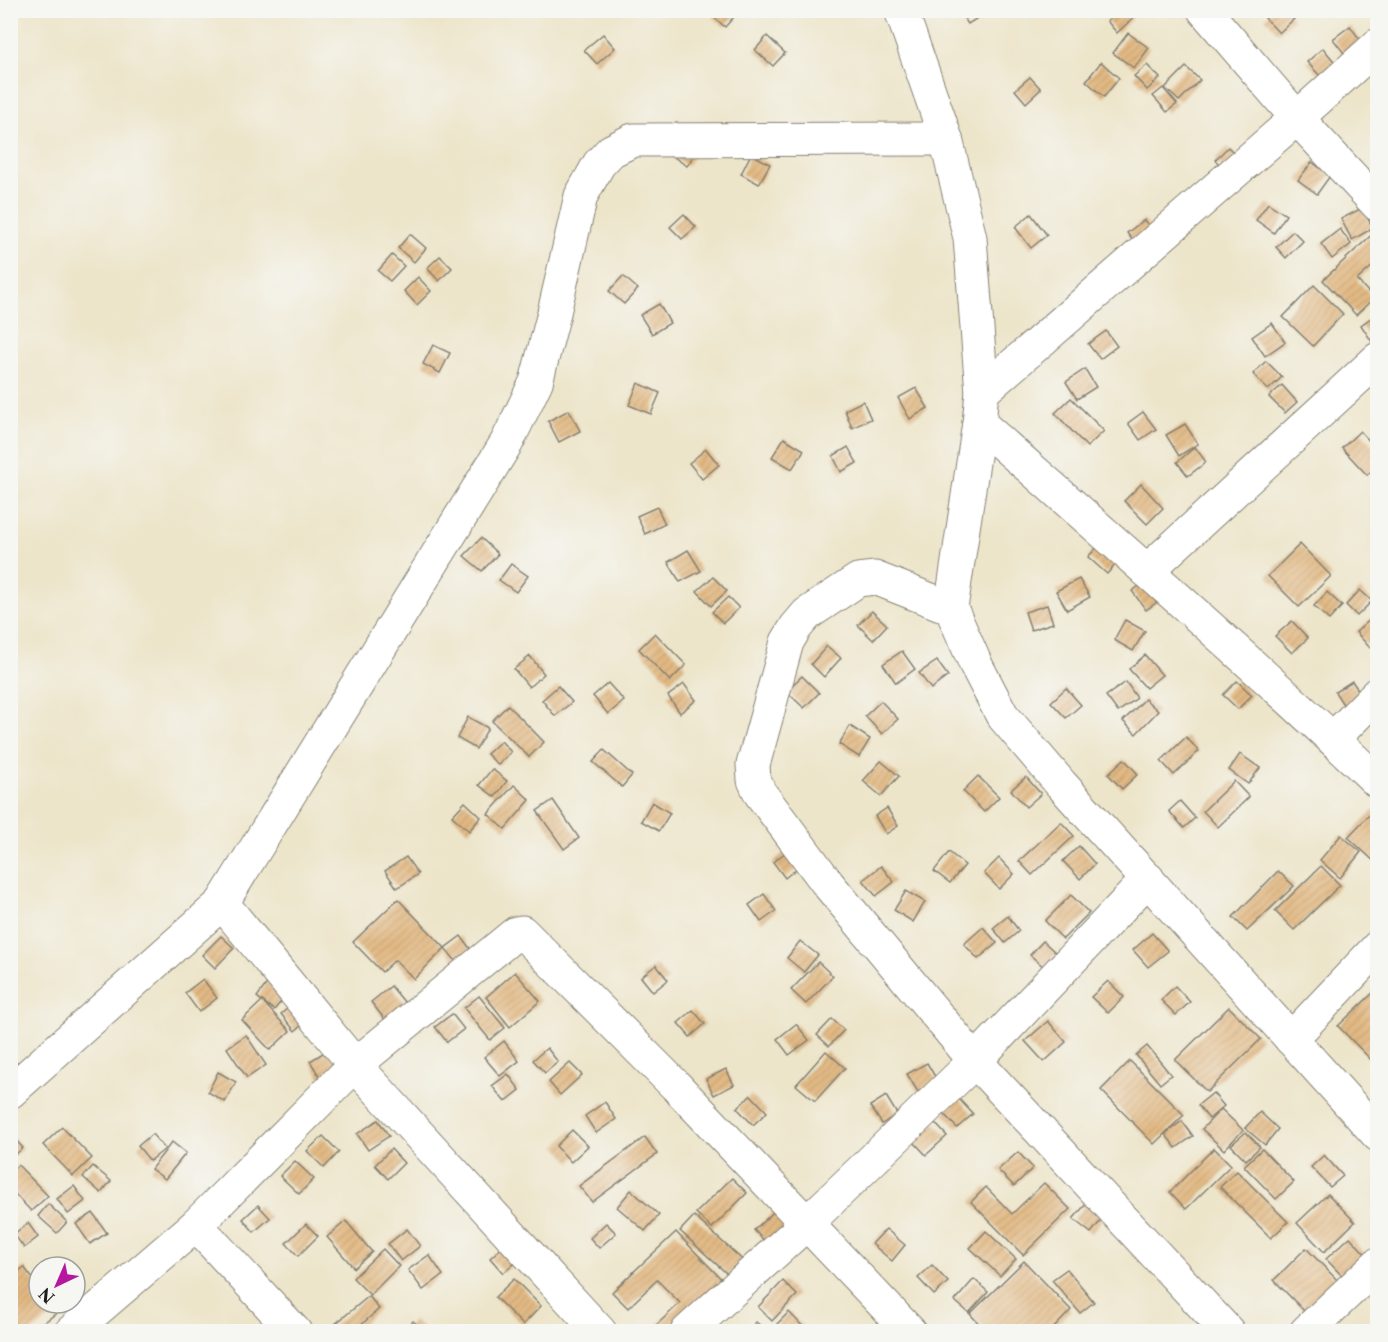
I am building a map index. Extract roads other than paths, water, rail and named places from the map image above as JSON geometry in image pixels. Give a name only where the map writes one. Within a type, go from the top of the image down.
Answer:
[{"type":"street","points":[[901,10],[946,139],[970,238],[981,407],[951,608],[976,665],[1002,715],[1061,784],[1377,1135]]},
{"type":"street","points":[[1204,10],[1297,118],[1377,205]]},
{"type":"street","points":[[981,407],[1377,45]]},
{"type":"street","points":[[10,1092],[222,903],[507,442],[536,382],[581,196],[599,164],[611,151],[633,140],[946,139]]},
{"type":"street","points":[[1147,571],[1377,359]]},
{"type":"street","points":[[981,407],[1147,571],[1377,782]]},
{"type":"street","points":[[951,608],[875,578],[858,580],[807,614],[795,627],[786,642],[753,765],[754,780],[760,793],[828,884],[975,1061],[1228,1332]]},
{"type":"street","points":[[1333,740],[1377,693]]},
{"type":"street","points":[[687,1332],[807,1224],[975,1061],[1148,879]]},
{"type":"street","points":[[222,903],[355,1065],[600,1332]]},
{"type":"street","points":[[71,1332],[196,1225],[355,1065],[516,933],[522,932],[675,1085],[910,1332]]},
{"type":"street","points":[[1291,1039],[1377,947]]},
{"type":"street","points":[[196,1225],[295,1332]]},
{"type":"street","points":[[1305,1332],[1377,1264]]}]
